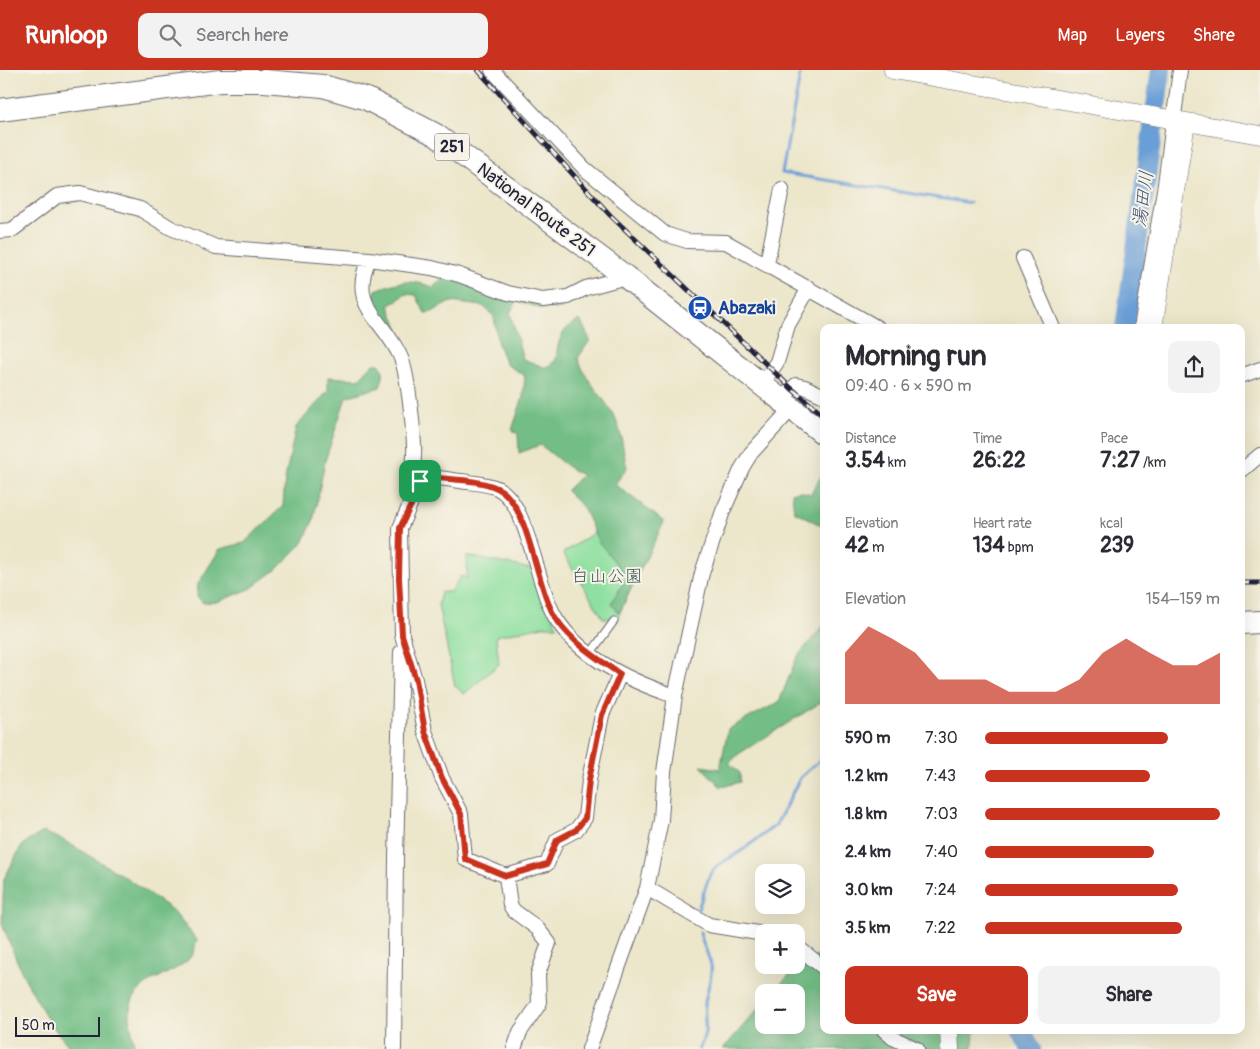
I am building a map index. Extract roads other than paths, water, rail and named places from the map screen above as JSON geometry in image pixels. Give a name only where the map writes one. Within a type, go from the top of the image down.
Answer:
[{"type":"highway","name":"National Route 251","points":[[0,110],[220,81],[264,81],[323,86],[366,100],[436,135],[626,277],[820,431]]},
{"type":"highway","points":[[1245,623],[1260,622]]},
{"type":"street","points":[[492,70],[585,169],[665,234],[687,242],[726,242],[767,263],[871,324]]},
{"type":"street","points":[[893,70],[1260,135]]},
{"type":"street","points":[[1150,324],[1180,70]]},
{"type":"street","points":[[767,263],[782,189]]},
{"type":"street","points":[[0,231],[12,230],[57,196],[80,193],[140,209],[171,228],[216,247],[369,259],[432,268],[459,275],[508,293],[543,300],[568,297],[586,288],[626,277]]},
{"type":"street","points":[[1023,258],[1050,324]]},
{"type":"street","points":[[369,259],[361,280],[363,293],[367,307],[401,358],[414,446],[414,472],[415,478],[420,481]]},
{"type":"street","points":[[762,384],[777,362],[788,325],[809,288]]},
{"type":"street","points":[[1245,375],[1260,369]]},
{"type":"street","points":[[589,1049],[647,888],[661,820],[664,772],[676,696],[702,573],[723,511],[742,468],[786,404],[796,385],[820,394]]},
{"type":"street","points":[[1245,467],[1260,456]]},
{"type":"street","points":[[620,674],[602,715],[589,780],[585,818],[576,830],[557,840],[547,864],[506,876],[465,859],[461,814],[442,778],[425,731],[416,680],[402,635],[400,528],[420,481],[430,477],[486,485],[498,488],[508,495],[523,521],[547,602],[557,620],[569,635],[590,654],[620,674],[650,688],[676,696]]},
{"type":"street","points":[[394,1049],[401,652],[406,647]]},
{"type":"street","points":[[506,876],[510,905],[514,911],[537,928],[549,943],[538,974],[539,1004],[520,1032],[514,1049]]},
{"type":"street","points":[[647,888],[709,925],[755,933]]},
{"type":"street","points":[[805,953],[820,965]]},
{"type":"street","points":[[888,1034],[917,1049]]},
{"type":"street","points":[[950,1034],[950,1049]]},
{"type":"lane","points":[[590,654],[614,621]]},
{"type":"waterway","points":[[801,70],[782,173],[970,203]]},
{"type":"waterway","name":"湯田川","points":[[1126,324],[1161,70]]},
{"type":"waterway","points":[[697,912],[710,874],[718,865],[740,852],[776,825],[800,778],[820,760]]},
{"type":"waterway","points":[[699,1049],[705,1031],[705,1004],[711,970],[710,961],[700,932]]},
{"type":"waterway","name":"湯田川","points":[[1023,1034],[1031,1049]]},
{"type":"railway","points":[[478,70],[610,215],[791,388],[820,413]]},
{"type":"railway","points":[[1245,583],[1260,583]]},
{"type":"place","name":"Abazaki","points":[[700,308]]},
{"type":"park label","name":"白山公園","points":[[607,576]]}]
